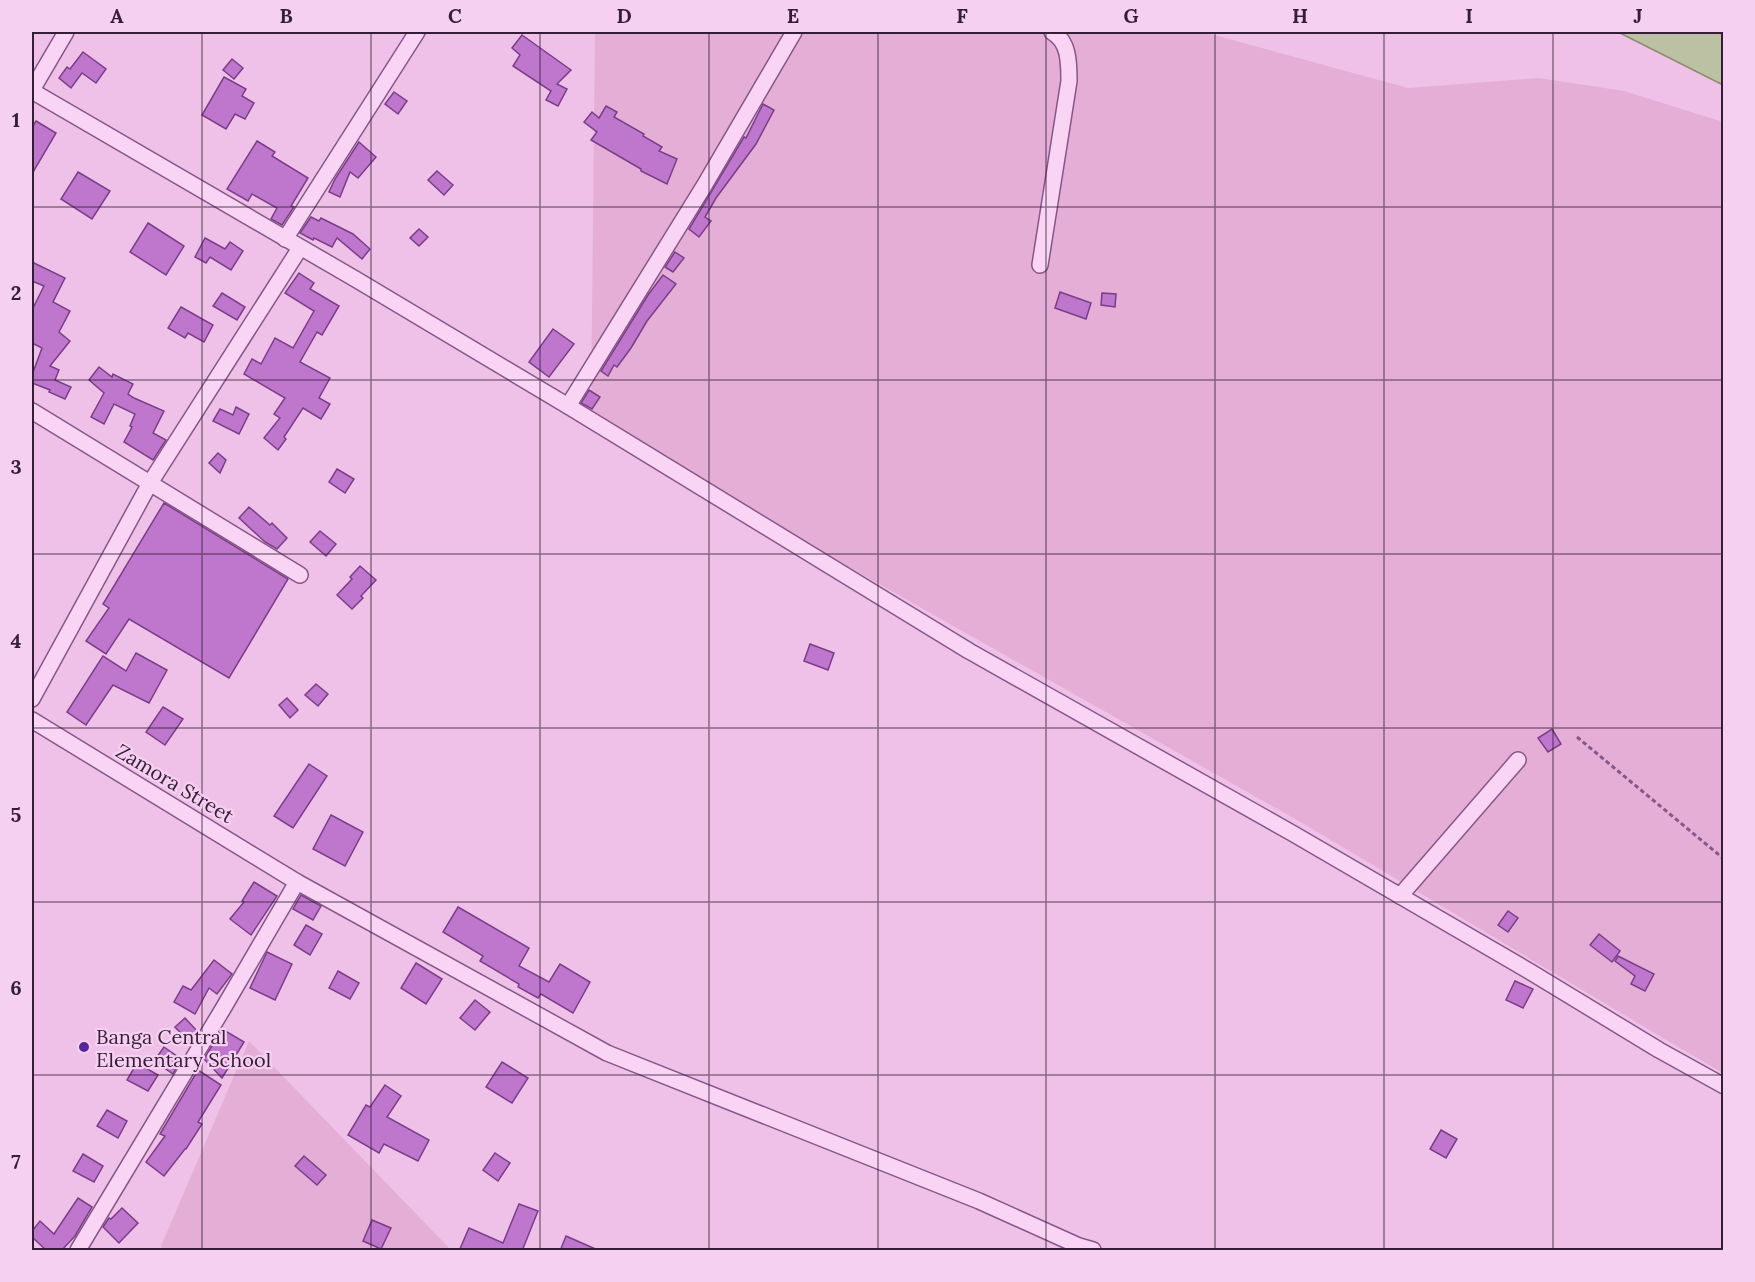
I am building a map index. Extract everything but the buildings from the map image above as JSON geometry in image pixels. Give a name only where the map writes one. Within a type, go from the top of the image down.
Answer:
[{"type":"street","points":[[66,32],[32,91],[568,406],[969,651],[1400,896],[1659,1050],[1724,1086]]},
{"type":"street","points":[[285,239],[417,32]]},
{"type":"street","points":[[568,406],[704,186],[794,32]]},
{"type":"street","points":[[1040,265],[1069,81],[1069,57],[1058,35],[1052,32]]},
{"type":"street","points":[[32,699],[150,483],[300,248]]},
{"type":"street","points":[[32,411],[300,575]]},
{"type":"street","name":"Zamora Street","points":[[32,720],[297,882],[607,1053],[864,1155],[1093,1251]]},
{"type":"street","points":[[1400,896],[1518,760]]},
{"type":"street","points":[[78,1251],[297,882]]},
{"type":"path","points":[[1577,737],[1724,859]]},
{"type":"shaded area","points":[[595,32],[1203,32],[1408,88],[1539,78],[1624,91],[1723,122],[1723,1073],[1304,824],[732,501],[591,409]]},
{"type":"shaded area","points":[[1618,32],[1723,32],[1723,85]]},
{"type":"shaded area","points":[[249,1041],[451,1250],[163,1250],[161,1246]]},
{"type":"place","name":"Banga Central Elementary School","points":[[84,1047]]}]
